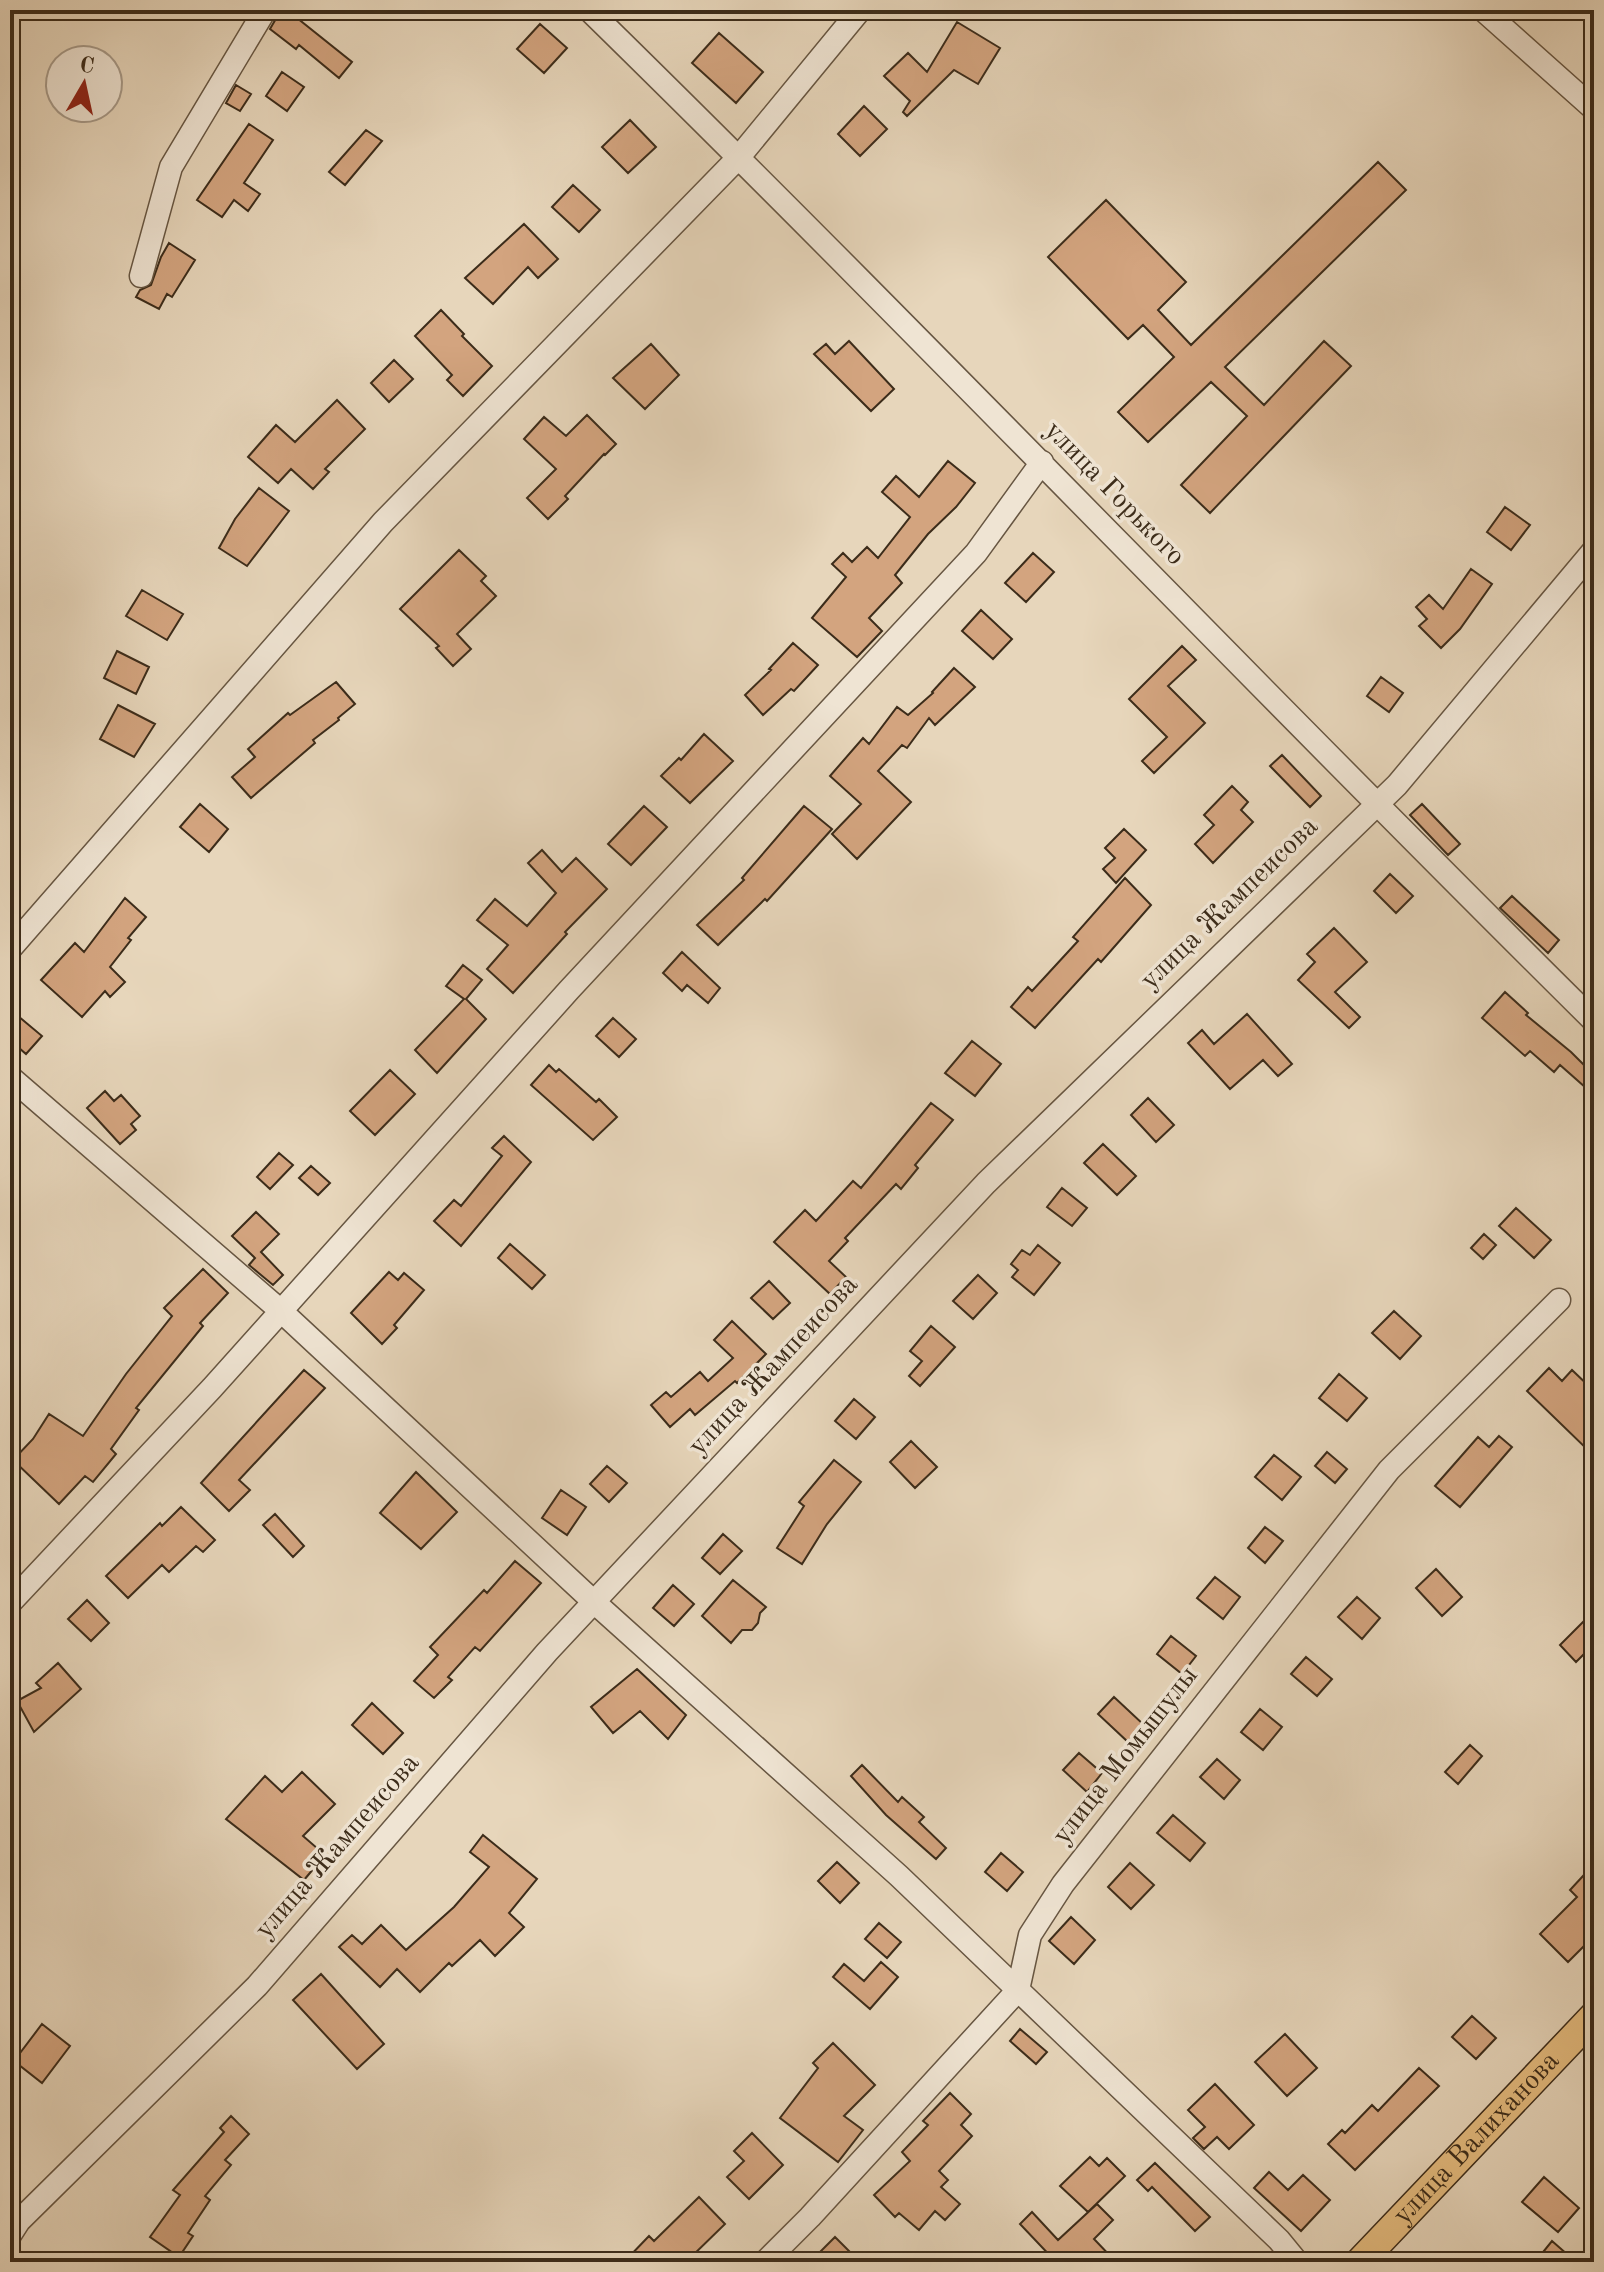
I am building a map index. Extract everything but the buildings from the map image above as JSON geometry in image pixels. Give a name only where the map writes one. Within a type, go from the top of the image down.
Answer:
[{"type":"main road","name":"улица Валиханова","points":[[1360,2262],[1594,2016]]},
{"type":"street","points":[[141,276],[171,167],[265,10]]},
{"type":"street","name":"улица Горького","points":[[589,10],[1042,462],[1375,805],[1594,1021]]},
{"type":"street","points":[[10,949],[383,522],[739,157],[860,10]]},
{"type":"street","points":[[1483,10],[1594,109]]},
{"type":"street","points":[[10,1603],[281,1311],[569,990],[976,553],[1042,462]]},
{"type":"street","name":"улица Жампеисова","points":[[10,2235],[19,2221],[257,1986],[547,1652],[986,1183],[1397,785],[1594,550]]},
{"type":"street","points":[[10,1077],[281,1311],[594,1602],[899,1876],[1279,2240],[1297,2262]]},
{"type":"street","name":"улица Момышулы","points":[[1018,1990],[1030,1935],[1073,1871],[1389,1470],[1559,1300]]},
{"type":"street","points":[[765,2262],[1018,1990]]}]
